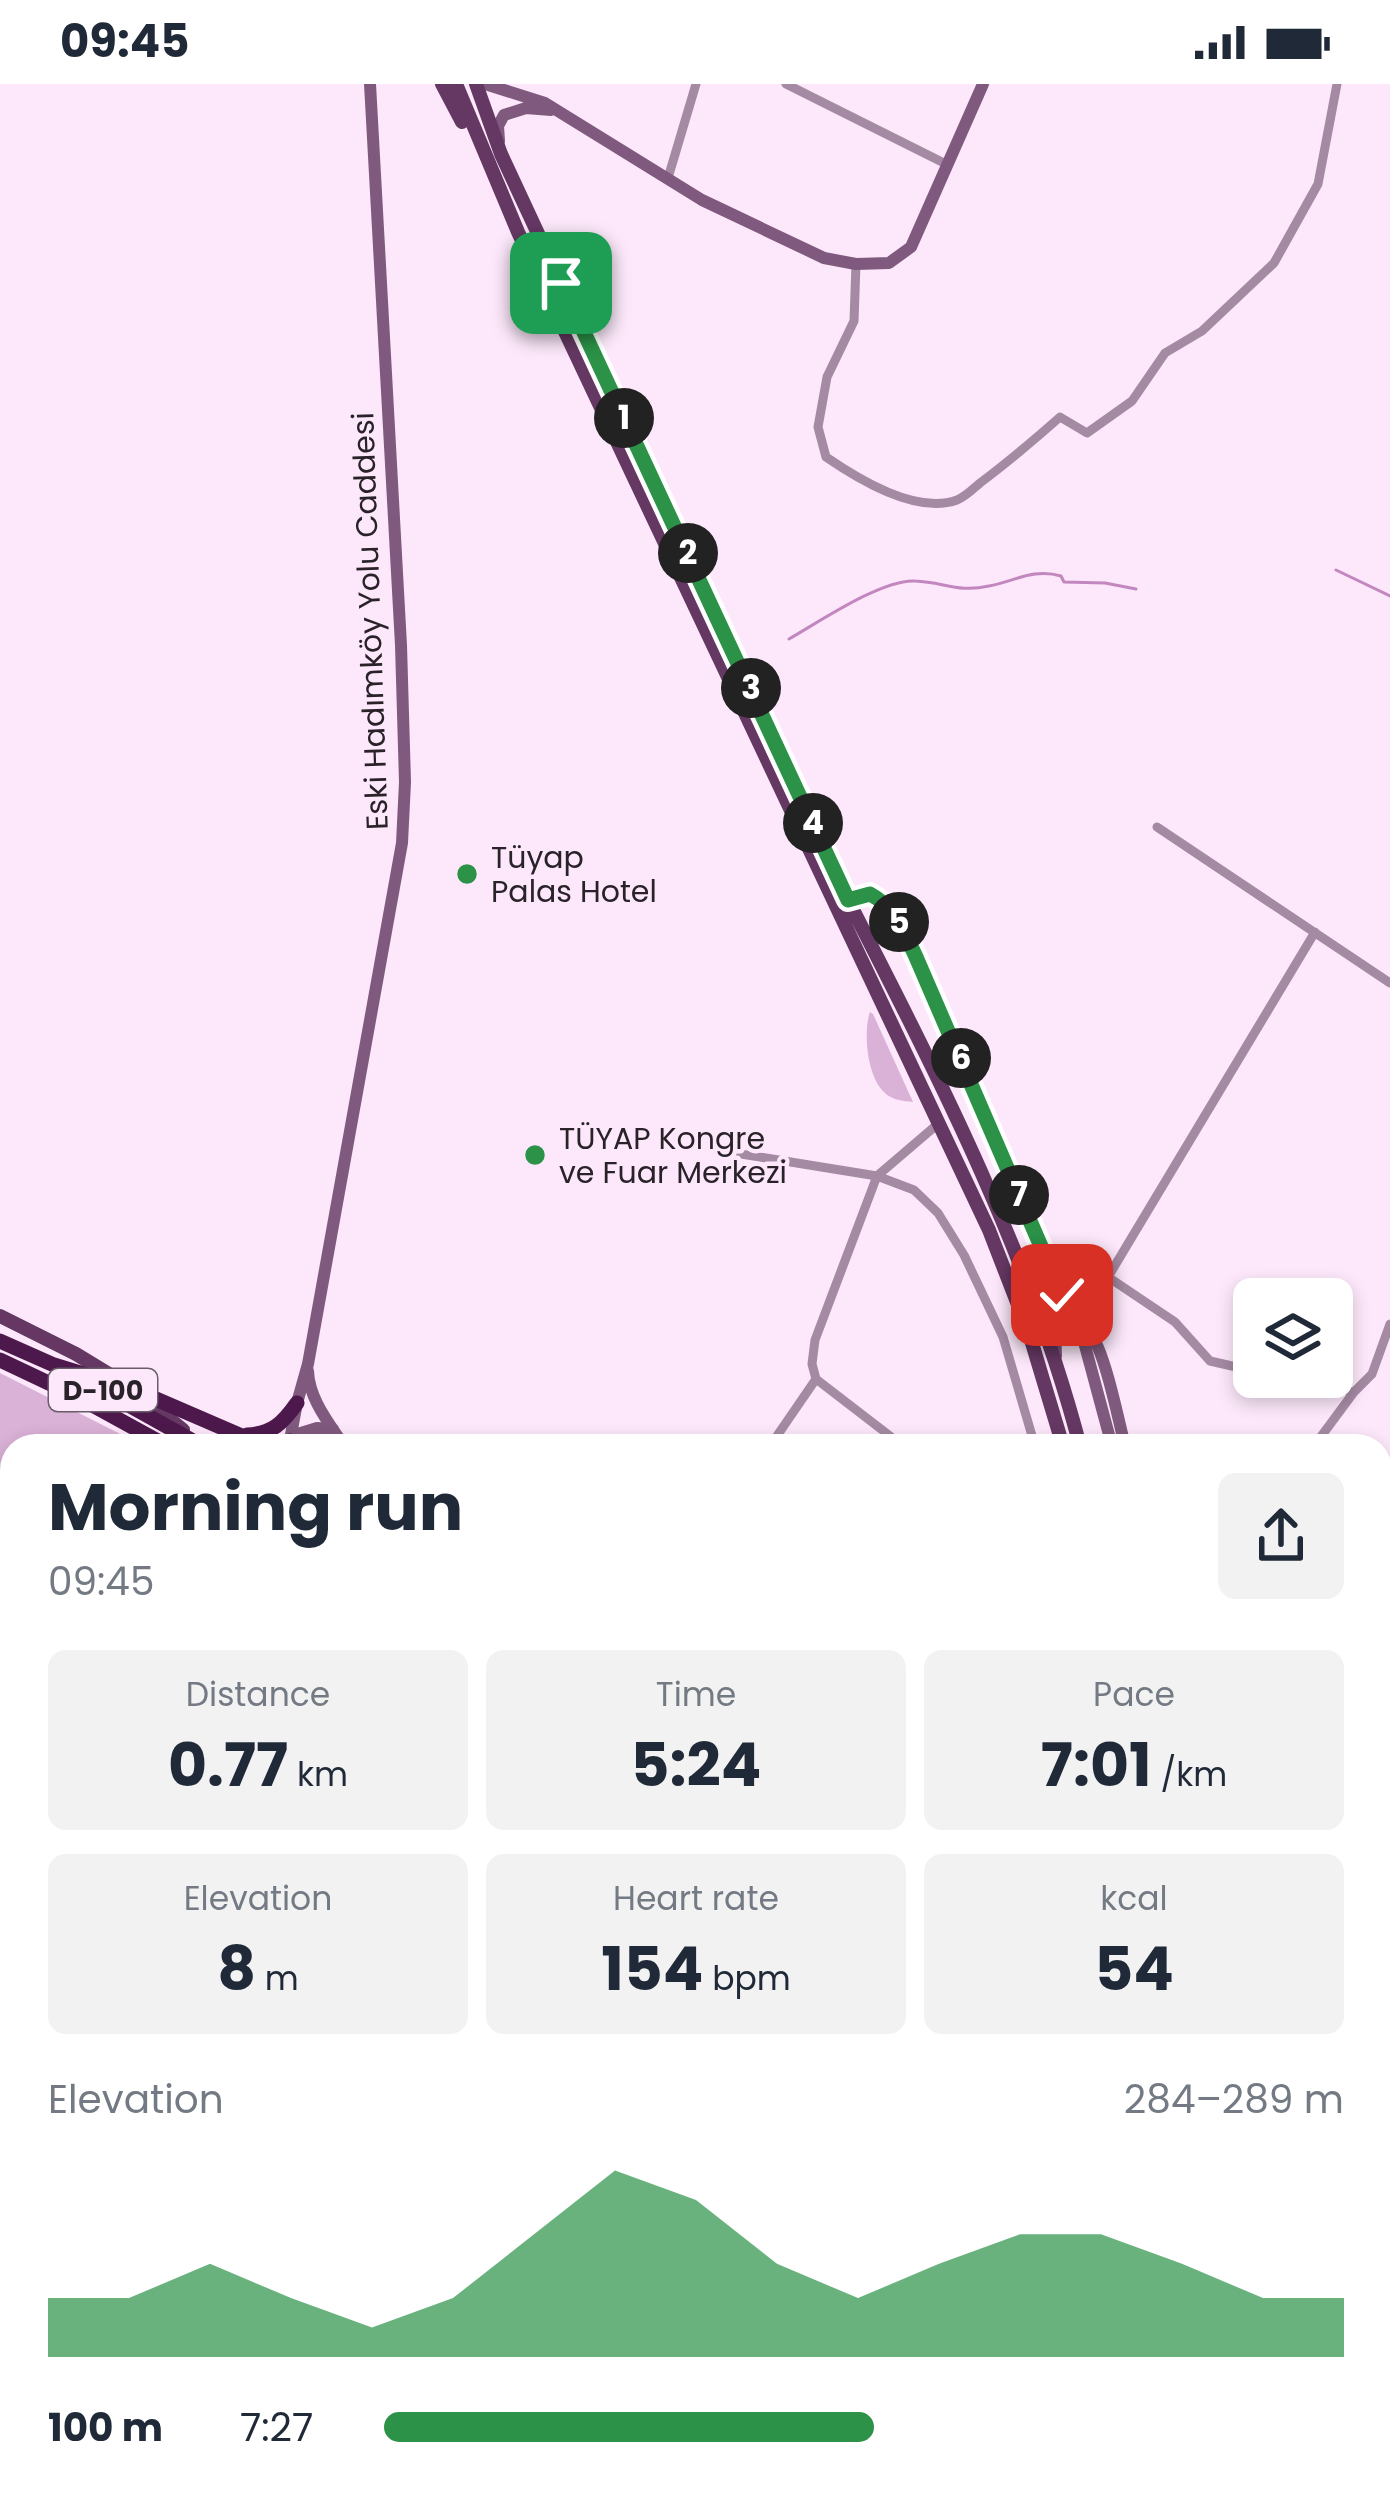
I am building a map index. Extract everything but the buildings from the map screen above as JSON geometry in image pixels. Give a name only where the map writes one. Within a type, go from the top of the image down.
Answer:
[{"type":"highway","name":"D-100","points":[[0,1341],[181,1434]]},
{"type":"highway","name":"D-100","points":[[0,1360],[145,1434]]},
{"type":"highway","points":[[54,1365],[135,1390],[233,1434]]},
{"type":"highway","points":[[260,1434],[284,1421],[297,1403]]},
{"type":"main road","points":[[440,84],[518,232],[939,1123],[1018,1303],[1059,1434]]},
{"type":"main road","points":[[456,84],[518,232]]},
{"type":"main road","points":[[480,84],[500,147],[848,900],[964,1134],[1030,1289],[1077,1434]]},
{"type":"main road","points":[[0,1316],[135,1390],[188,1434]]},
{"type":"street","name":"Eski Hadımköy Yolu Caddesi","points":[[291,1434],[393,900],[404,802],[401,645],[370,84]]},
{"type":"street","points":[[480,84],[536,98],[702,200],[824,258],[856,264],[890,263],[910,247],[983,84]]},
{"type":"street","points":[[668,178],[696,84]]},
{"type":"street","points":[[786,84],[947,165]]},
{"type":"street","points":[[856,264],[854,321],[826,377],[818,427],[826,457],[884,490],[928,504],[958,500],[1060,417],[1087,433],[1132,401],[1165,353],[1202,331],[1274,263],[1318,184],[1336,84]]},
{"type":"street","points":[[500,147],[498,126],[509,112],[558,111]]},
{"type":"street","points":[[1157,826],[1390,983]]},
{"type":"street","points":[[848,900],[870,894],[893,910],[1064,1312],[1084,1342],[1109,1434]]},
{"type":"street","points":[[1057,1363],[1055,1329],[1064,1312],[1108,1277],[1315,932]]},
{"type":"street","points":[[888,1434],[817,1379],[812,1364],[814,1340],[877,1176],[939,1123]]},
{"type":"street","points":[[716,1150],[877,1176],[914,1190],[938,1213],[964,1255],[1006,1344],[1032,1434]]},
{"type":"street","points":[[1108,1277],[1175,1322],[1210,1361],[1233,1366]]},
{"type":"street","points":[[1030,1289],[1091,1332],[1122,1434]]},
{"type":"street","points":[[1322,1434],[1372,1374],[1390,1324]]},
{"type":"street","name":"Eski Hadımköy Yolu Caddesi","points":[[308,1364],[316,1402],[337,1434]]},
{"type":"street","points":[[778,1434],[817,1379]]},
{"type":"street","points":[[305,1434],[317,1428],[334,1429]]},
{"type":"shaded area","points":[[870,1012],[913,1102],[887,1095],[878,1085],[867,1042]]},
{"type":"shaded area","points":[[0,1373],[120,1434],[0,1434]]},
{"type":"waterway","points":[[1336,570],[1390,596]]},
{"type":"waterway","points":[[789,639],[851,603],[901,582],[978,588],[1042,573],[1061,576],[1064,582],[1136,589]]},
{"type":"place","name":"Tüyap Palas Hotel","points":[[467,874]]},
{"type":"place","name":"TÜYAP Kongre ve Fuar Merkezi","points":[[535,1155]]},
{"type":"route","points":[[561,283],[848,900],[870,894],[893,910],[1062,1295]]}]
